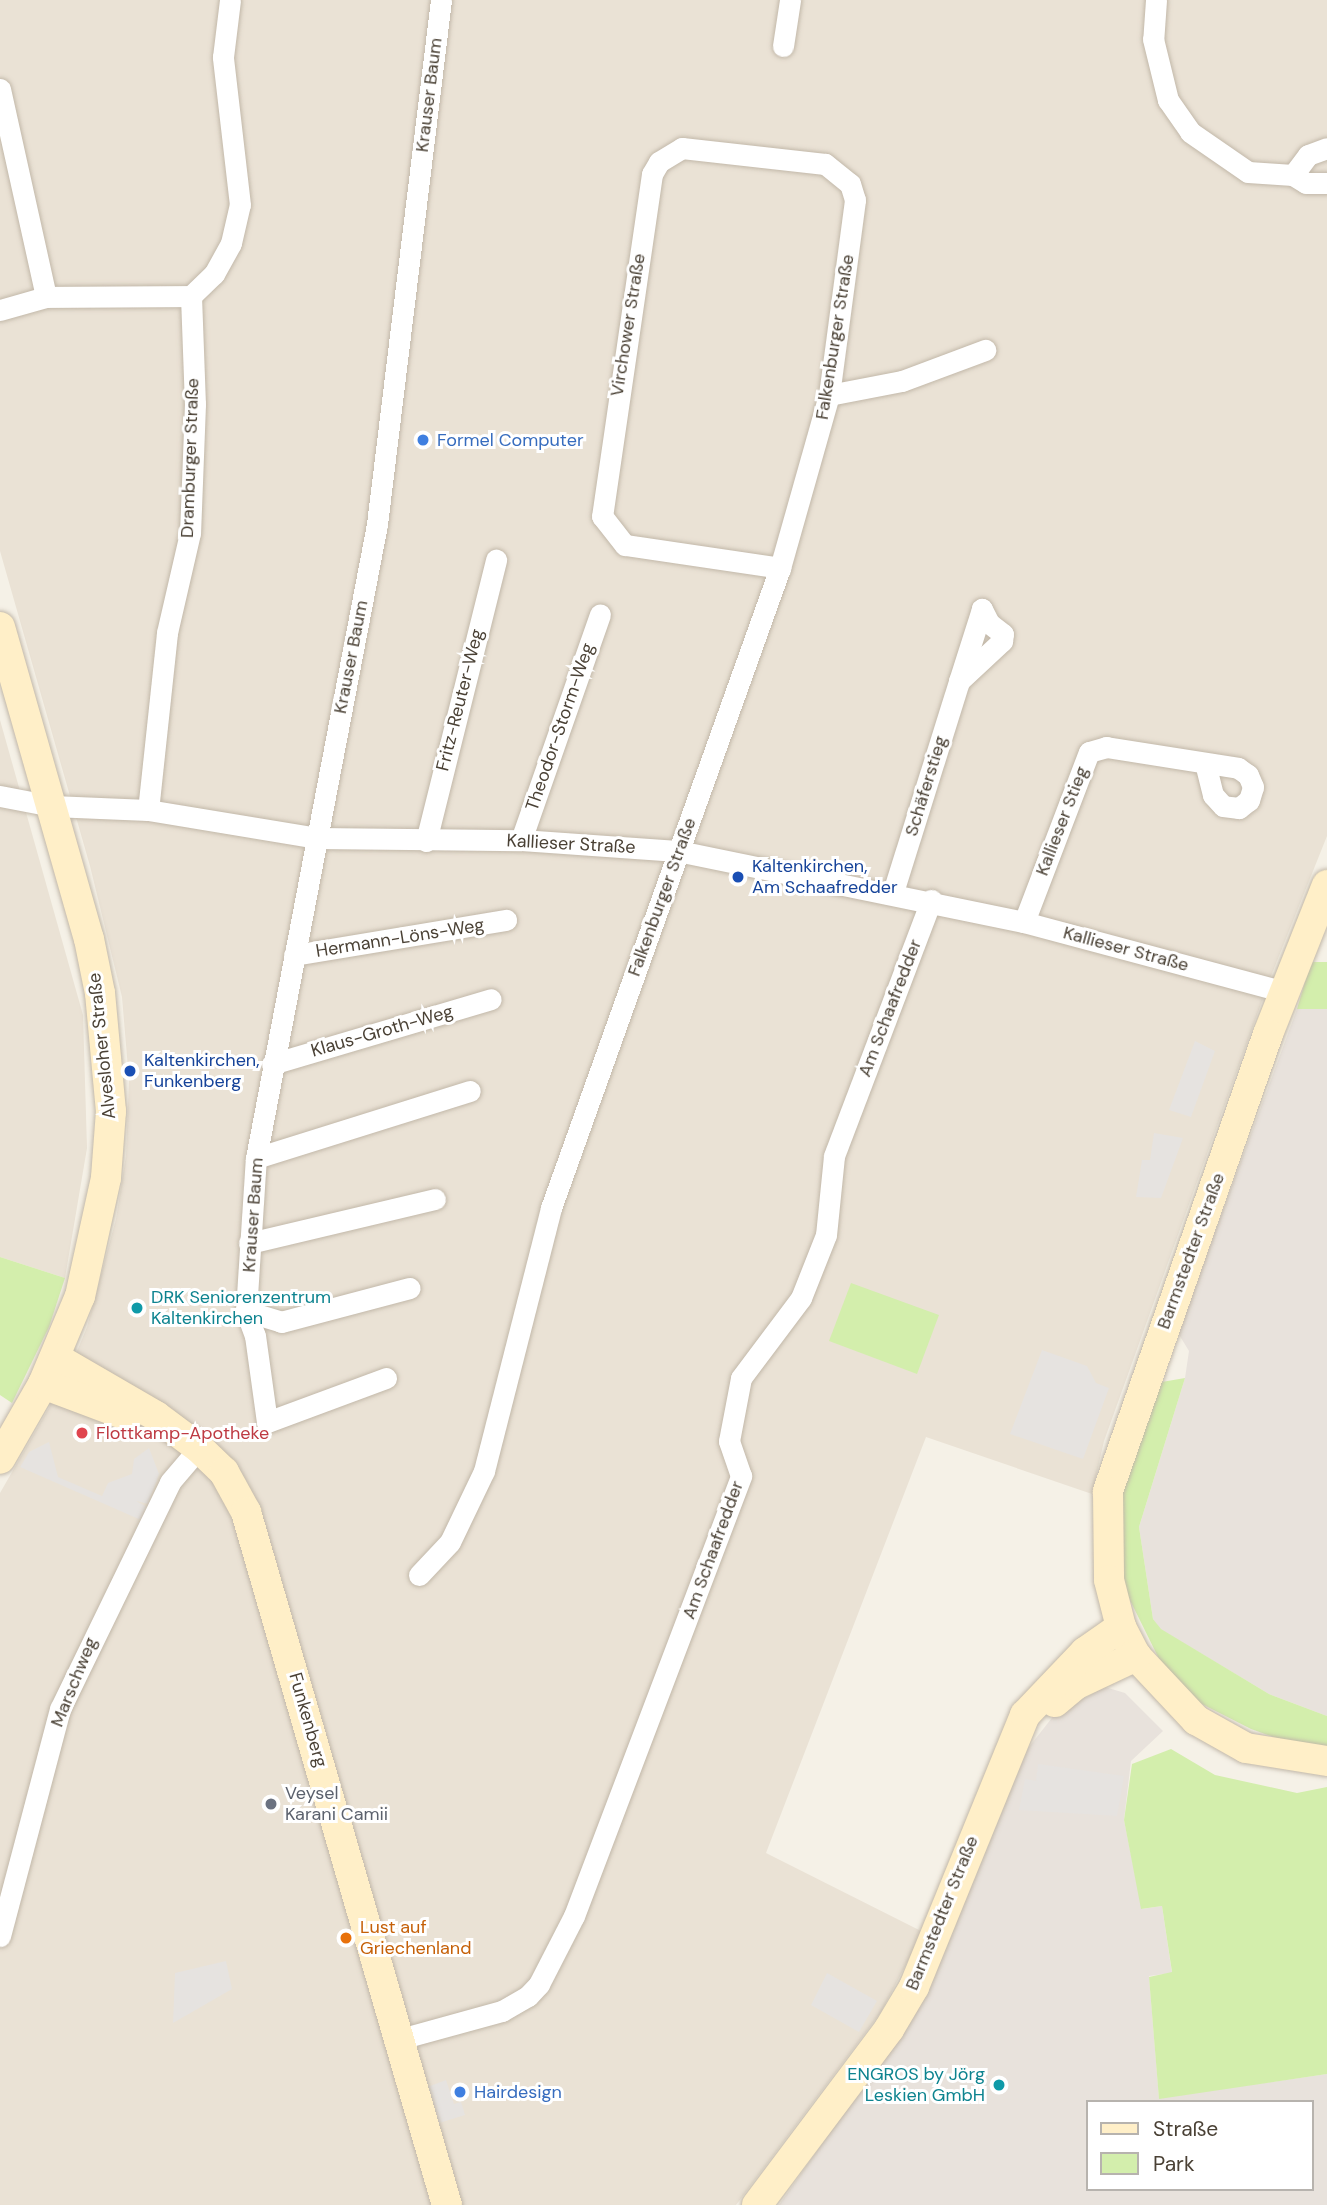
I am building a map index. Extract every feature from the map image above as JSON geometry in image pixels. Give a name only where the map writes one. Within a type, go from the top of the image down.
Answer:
[{"type":"street","points":[[0,310],[46,297],[191,296],[214,274],[226,253],[240,205],[223,57],[230,0]]},
{"type":"street","name":"Krauser Baum","points":[[386,1378],[267,1422],[255,1336],[246,1311],[256,1158],[377,524],[441,0]]},
{"type":"street","points":[[783,46],[790,0]]},
{"type":"street","points":[[1156,0],[1153,39],[1165,88],[1190,132],[1248,172],[1293,175],[1306,183],[1327,183]]},
{"type":"street","points":[[0,89],[46,297]]},
{"type":"street","name":"Virchower Straße","points":[[780,568],[625,545],[602,516],[652,174],[659,162],[682,148],[723,150],[825,164],[850,184],[855,200]]},
{"type":"street","points":[[1293,175],[1308,155],[1327,148]]},
{"type":"street","name":"Falkenburger Straße","points":[[419,1575],[450,1542],[484,1471],[551,1208],[780,568],[829,395],[855,200]]},
{"type":"street","name":"Dramburger Straße","points":[[148,810],[167,633],[190,533],[195,404],[191,296]]},
{"type":"street","points":[[829,395],[902,382],[985,350]]},
{"type":"street","name":"Fritz-Reuter-Weg","points":[[426,841],[496,560]]},
{"type":"street","name":"Theodor-Storm-Weg","points":[[521,840],[600,614]]},
{"type":"street","name":"Alvesloher Straße","points":[[0,627],[52,806],[100,993],[111,1111],[106,1178],[80,1296],[50,1371],[0,1459]]},
{"type":"street","name":"Schäferstieg","points":[[893,892],[958,681]]},
{"type":"street","name":"Kallieser Stieg","points":[[1024,922],[1089,752],[1106,747],[1205,764]]},
{"type":"street","name":"Kallieser Straße","points":[[0,796],[52,806],[148,810],[317,838],[521,840],[678,851],[931,900],[1285,992]]},
{"type":"street","name":"Barmstedter Straße","points":[[1010,1746],[1075,1685],[1136,1656],[1121,1627],[1109,1580],[1108,1492],[1150,1364],[1285,992],[1327,885]]},
{"type":"street","name":"Am Schaafredder","points":[[400,2039],[502,2011],[527,1996],[539,1984],[574,1916],[741,1476],[729,1441],[741,1378],[806,1285],[826,1235],[834,1156],[931,900]]},
{"type":"street","name":"Hermann-Löns-Weg","points":[[294,955],[506,920]]},
{"type":"street","name":"Klaus-Groth-Weg","points":[[272,1064],[491,999]]},
{"type":"street","points":[[256,1158],[470,1091]]},
{"type":"street","points":[[249,1243],[435,1199]]},
{"type":"street","points":[[246,1311],[281,1322],[410,1288]]},
{"type":"street","name":"Funkenberg","points":[[50,1371],[165,1426],[199,1448],[224,1472],[246,1512],[447,2205]]},
{"type":"street","name":"Marschweg","points":[[0,1936],[60,1709],[170,1482],[199,1448]]},
{"type":"street","name":"Barmstedter Straße","points":[[757,2205],[889,2029],[914,1987],[1010,1746],[1025,1715],[1044,1690],[1085,1652],[1121,1627]]},
{"type":"street","points":[[1136,1656],[1196,1720],[1246,1748],[1327,1761]]},
{"type":"shaded area","points":[[0,0],[1327,0],[1327,836],[1271,976],[1104,1441],[1092,1494],[926,1437],[766,1853],[923,1932],[881,2012],[736,2205],[0,2205],[0,1493],[66,1378],[87,1327],[116,1219],[126,1156],[129,1080],[122,997],[90,866],[0,551]]},
{"type":"shaded area","points":[[0,720],[83,1015],[87,1148],[65,1278],[0,1257]]},
{"type":"shaded area","points":[[1297,1009],[1327,1009],[1327,1716],[1269,1694],[1160,1629],[1153,1619],[1139,1527],[1185,1378],[1189,1351],[1178,1333]]},
{"type":"shaded area","points":[[1195,1041],[1215,1051],[1191,1117],[1169,1110]]},
{"type":"shaded area","points":[[1154,1133],[1183,1138],[1161,1198],[1136,1197],[1142,1160],[1150,1160]]},
{"type":"shaded area","points":[[1042,1350],[1087,1366],[1096,1383],[1109,1388],[1083,1459],[1010,1434]]},
{"type":"shaded area","points":[[49,1442],[58,1477],[102,1496],[108,1483],[132,1474],[134,1459],[149,1448],[159,1474],[148,1504],[136,1501],[147,1507],[141,1520],[20,1467],[29,1452]]},
{"type":"shaded area","points":[[1105,1687],[1125,1693],[1163,1731],[1131,1761],[1124,1820],[1142,1909],[1162,1906],[1172,1973],[1149,1976],[1159,2098],[1327,2074],[1327,2205],[779,2205],[927,1994],[1018,1761],[1055,1714]]},
{"type":"shaded area","points":[[1038,1764],[1124,1776],[1117,1816],[1019,1810],[1025,1779],[1036,1781]]},
{"type":"shaded area","points":[[226,1961],[232,1989],[173,2023],[175,1973]]},
{"type":"shaded area","points":[[827,1973],[877,2001],[859,2032],[811,2005]]},
{"type":"shaded area","points":[[446,2080],[454,2104],[461,2102],[465,2115],[436,2124],[425,2088]]},
{"type":"green space","points":[[1311,962],[1327,962],[1327,1009],[1297,1009]]},
{"type":"green space","points":[[0,1257],[65,1278],[49,1327],[12,1403],[0,1395]]},
{"type":"green space","points":[[851,1283],[939,1315],[917,1374],[829,1341]]},
{"type":"green space","points":[[1185,1378],[1139,1527],[1153,1619],[1161,1629],[1269,1694],[1327,1716],[1327,1747],[1298,1746],[1251,1729],[1198,1702],[1164,1669],[1125,1590],[1120,1542],[1122,1495],[1156,1383]]},
{"type":"green space","points":[[1171,1749],[1215,1775],[1297,1793],[1327,1787],[1327,2074],[1159,2099],[1149,1977],[1172,1972],[1162,1906],[1141,1909],[1124,1820],[1132,1764]]},
{"type":"place","name":"Formel Computer","points":[[423,440]]},
{"type":"place","name":"Kaltenkirchen, Am Schaafredder","points":[[738,877]]},
{"type":"place","name":"Kaltenkirchen, Funkenberg","points":[[130,1071]]},
{"type":"place","name":"DRK Seniorenzentrum Kaltenkirchen","points":[[137,1308]]},
{"type":"place","name":"Flottkamp-Apotheke","points":[[82,1433]]},
{"type":"place","name":"Veysel Karani Camii","points":[[271,1804]]},
{"type":"place","name":"Lust auf Griechenland","points":[[346,1938]]},
{"type":"place","name":"ENGROS by Jörg Leskien GmbH","points":[[999,2085]]},
{"type":"place","name":"Hairdesign","points":[[460,2092]]}]
